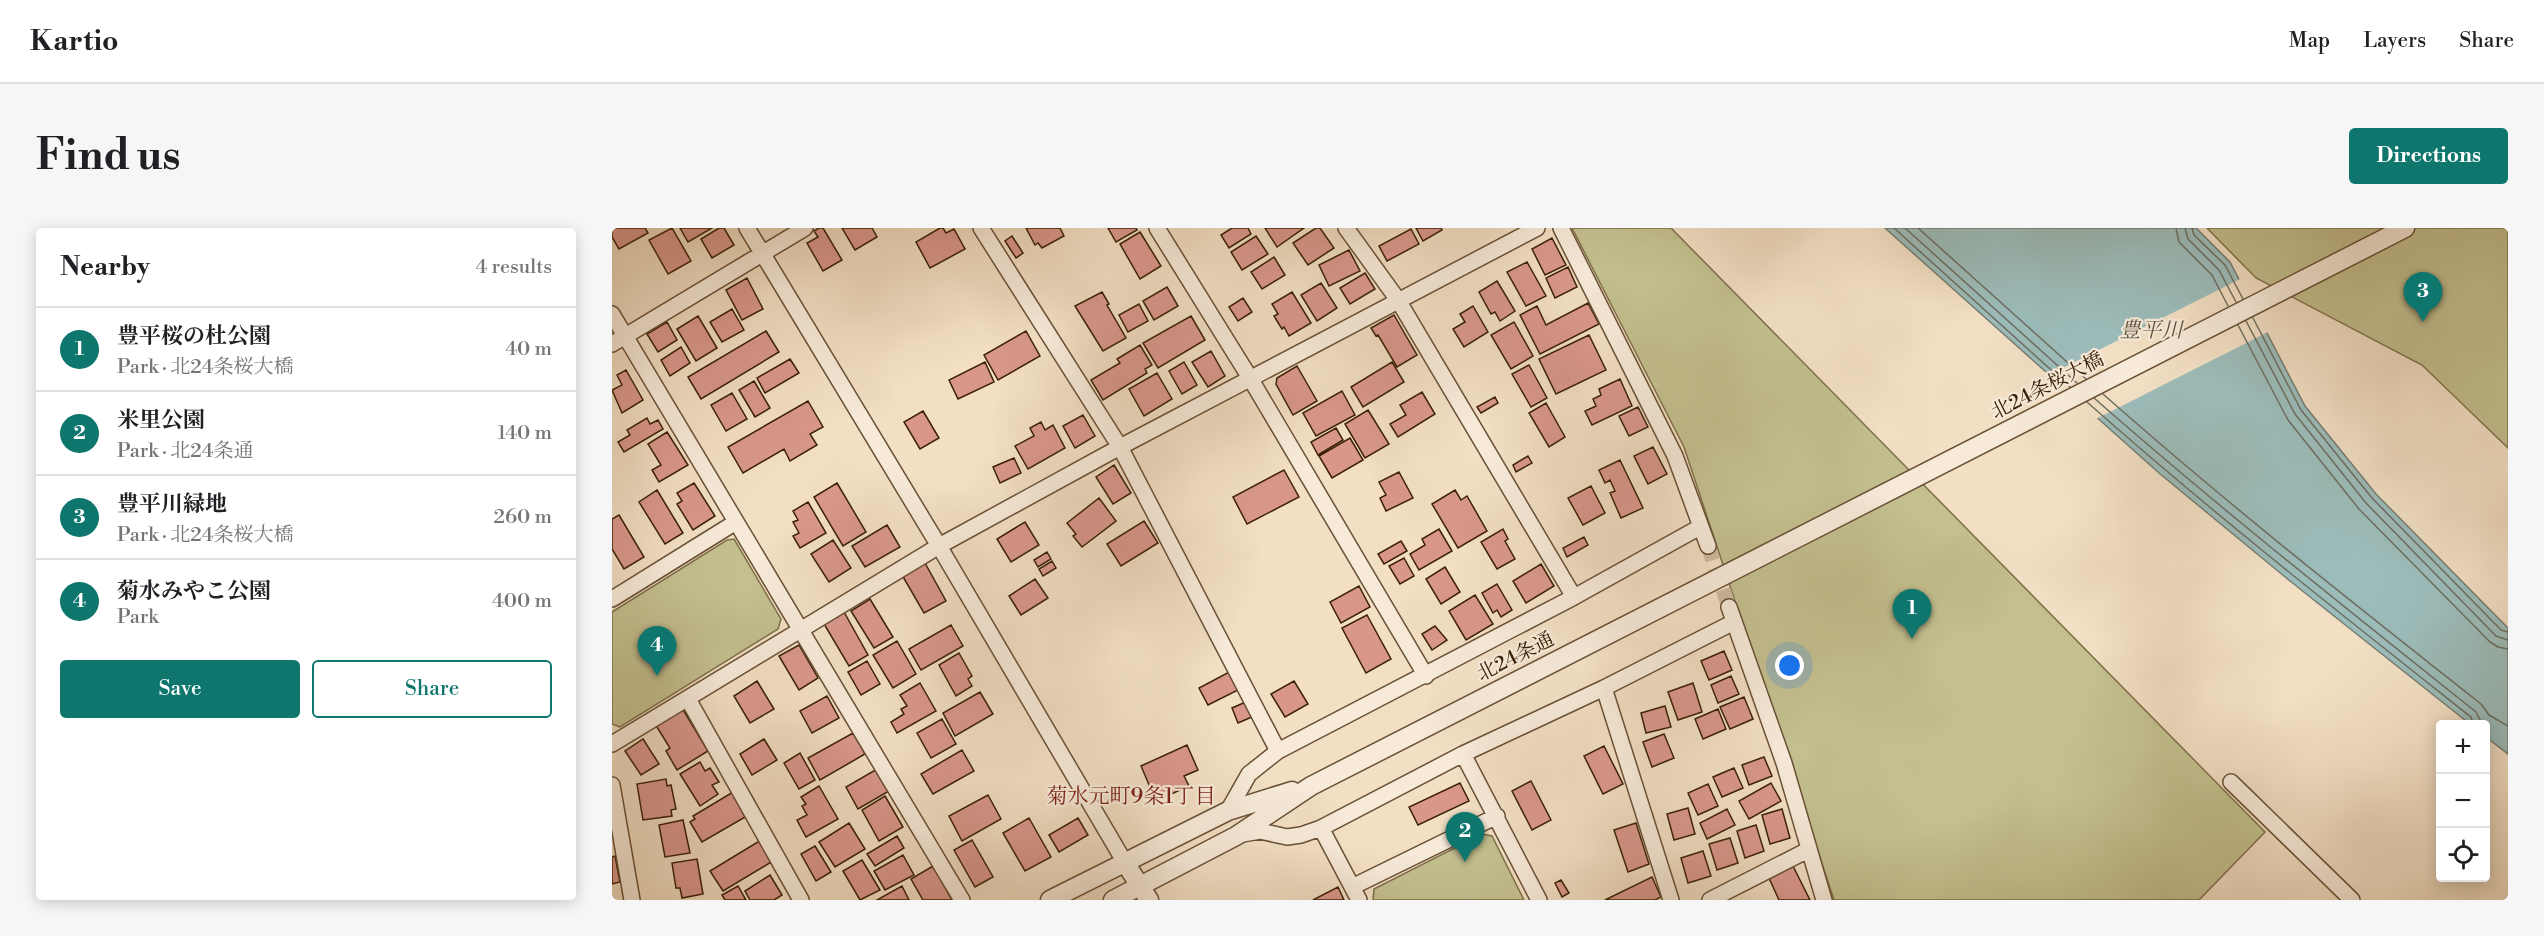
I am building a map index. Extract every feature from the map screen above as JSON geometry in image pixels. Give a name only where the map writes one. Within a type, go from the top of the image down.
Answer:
[{"type":"street","points":[[747,228],[939,546],[1124,861],[1145,892]]},
{"type":"street","points":[[619,340],[805,228]]},
{"type":"street","points":[[981,228],[1120,447],[1278,751]]},
{"type":"street","points":[[1157,228],[1250,378],[1426,676]]},
{"type":"street","points":[[1346,228],[1398,300],[1574,597]]},
{"type":"street","points":[[612,744],[939,546],[1120,447],[1537,228]]},
{"type":"street","points":[[1561,228],[1675,456],[1708,546]]},
{"type":"street","name":"北24条桜大橋","points":[[1740,566],[2406,228]]},
{"type":"street","points":[[612,314],[619,340],[736,522],[962,900]]},
{"type":"street","points":[[612,599],[736,522]]},
{"type":"street","points":[[1228,811],[1249,774],[1278,751],[1426,676],[1700,527]]},
{"type":"street","name":"北24条通","points":[[1311,786],[1740,566]]},
{"type":"street","points":[[1729,607],[1784,763],[1824,900]]},
{"type":"street","points":[[1236,836],[1260,831],[1287,837],[1321,828],[1463,754],[1604,688],[1734,622]]},
{"type":"street","points":[[1604,688],[1671,900]]},
{"type":"street","points":[[688,699],[801,900]]},
{"type":"street","points":[[1463,754],[1539,900]]},
{"type":"street","points":[[2231,782],[2352,900]]},
{"type":"street","points":[[612,785],[632,900]]},
{"type":"street","points":[[1050,900],[1228,811],[1311,786]]},
{"type":"street","points":[[1113,900],[1145,892],[1311,786]]},
{"type":"street","points":[[1321,828],[1356,893],[1497,816]]},
{"type":"street","points":[[1710,900],[1808,850]]},
{"type":"shaded area","points":[[1572,228],[1671,228],[2265,832],[2199,900],[1834,900],[1684,447]]},
{"type":"shaded area","points":[[2207,228],[2508,228],[2508,448],[2422,365],[2256,278]]},
{"type":"shaded area","points":[[734,539],[781,619],[778,629],[620,727],[612,724],[612,612],[727,540]]},
{"type":"shaded area","points":[[1482,834],[1492,836],[1524,900],[1373,900],[1374,889]]},
{"type":"water","name":"豊平川","points":[[1885,228],[2196,228],[2230,262],[2305,406],[2376,494],[2508,628],[2508,754],[2490,740],[2490,720],[2465,720],[2159,473]]},
{"type":"pier","points":[[2242,278],[2270,331],[2094,420],[2045,377]]},
{"type":"building","points":[[612,228],[645,228],[648,233],[619,249],[612,237]]},
{"type":"building","points":[[672,228],[691,261],[668,274],[649,240]]},
{"type":"building","points":[[680,228],[712,228],[688,242]]},
{"type":"building","points":[[719,228],[724,228],[734,245],[712,258],[701,239]]},
{"type":"building","points":[[823,228],[842,260],[823,271],[807,243],[818,237],[814,231]]},
{"type":"building","points":[[842,228],[872,228],[877,237],[855,250]]},
{"type":"building","points":[[943,228],[946,233],[954,229],[965,249],[930,268],[916,242]]},
{"type":"building","points":[[1026,228],[1060,228],[1064,236],[1042,248],[1038,243],[1035,245]]},
{"type":"building","points":[[1108,228],[1136,228],[1137,230],[1116,242]]},
{"type":"building","points":[[1232,228],[1248,228],[1251,234],[1229,248],[1221,235]]},
{"type":"building","points":[[1265,228],[1304,228],[1277,247]]},
{"type":"building","points":[[1316,228],[1320,228],[1334,248],[1308,265],[1293,243]]},
{"type":"building","points":[[1416,228],[1441,228],[1442,230],[1423,241]]},
{"type":"building","points":[[1411,229],[1419,244],[1387,261],[1379,246]]},
{"type":"building","points":[[1140,232],[1161,266],[1140,279],[1120,244]]},
{"type":"building","points":[[1012,236],[1023,253],[1016,258],[1005,241]]},
{"type":"building","points":[[1256,236],[1268,254],[1242,270],[1231,252]]},
{"type":"building","points":[[1552,238],[1566,265],[1545,275],[1532,249]]},
{"type":"building","points":[[1349,250],[1360,271],[1329,286],[1319,265]]},
{"type":"building","points":[[1274,257],[1285,275],[1262,289],[1251,272]]},
{"type":"building","points":[[1527,262],[1546,296],[1526,306],[1507,272]]},
{"type":"building","points":[[1568,267],[1577,287],[1555,298],[1546,278]]},
{"type":"building","points":[[1365,273],[1375,289],[1350,304],[1340,288]]},
{"type":"building","points":[[747,278],[763,309],[742,320],[726,290]]},
{"type":"building","points":[[1497,281],[1515,311],[1500,321],[1495,312],[1491,314],[1479,292]]},
{"type":"building","points":[[1321,283],[1337,308],[1317,321],[1301,295]]},
{"type":"building","points":[[1167,287],[1178,306],[1154,320],[1143,301]]},
{"type":"building","points":[[1102,292],[1126,338],[1103,351],[1075,306]]},
{"type":"building","points":[[1292,292],[1311,323],[1289,336],[1274,316],[1278,314],[1272,304]]},
{"type":"building","points":[[1243,298],[1252,312],[1238,321],[1229,307]]},
{"type":"building","points":[[1588,303],[1599,324],[1540,354],[1520,315],[1537,306],[1546,325]]},
{"type":"building","points":[[1139,304],[1148,321],[1128,332],[1119,315]]},
{"type":"building","points":[[1473,306],[1488,332],[1464,347],[1453,329],[1465,322],[1460,314]]},
{"type":"building","points":[[732,309],[744,330],[722,342],[710,322]]},
{"type":"building","points":[[1394,315],[1417,355],[1397,367],[1378,335],[1376,336],[1371,328]]},
{"type":"building","points":[[698,316],[717,348],[696,361],[677,329]]},
{"type":"building","points":[[1191,316],[1205,340],[1158,368],[1143,343]]},
{"type":"building","points":[[667,322],[677,340],[658,352],[647,334]]},
{"type":"building","points":[[1514,322],[1533,356],[1511,369],[1491,335]]},
{"type":"building","points":[[766,331],[779,352],[701,399],[688,377]]},
{"type":"building","points":[[1026,331],[1040,356],[998,380],[984,355]]},
{"type":"building","points":[[1589,335],[1606,370],[1556,394],[1539,359]]},
{"type":"building","points":[[1140,345],[1152,365],[1145,369],[1147,373],[1103,400],[1091,380],[1120,363],[1117,359]]},
{"type":"building","points":[[681,347],[690,363],[670,376],[661,360]]},
{"type":"building","points":[[1211,351],[1225,376],[1208,387],[1192,362]]},
{"type":"building","points":[[790,359],[799,373],[765,393],[757,378]]},
{"type":"building","points":[[985,362],[994,382],[958,399],[949,380]]},
{"type":"building","points":[[1184,362],[1197,385],[1182,394],[1169,371]]},
{"type":"building","points":[[1392,362],[1404,382],[1363,407],[1351,387]]},
{"type":"building","points":[[1529,365],[1547,398],[1531,407],[1512,374]]},
{"type":"building","points":[[1297,366],[1317,401],[1293,415],[1276,384],[1277,378]]},
{"type":"building","points":[[626,370],[643,400],[622,413],[612,390],[622,385],[617,375]]},
{"type":"building","points":[[1157,373],[1172,399],[1144,416],[1129,389]]},
{"type":"building","points":[[1620,379],[1632,406],[1592,425],[1585,411],[1596,406],[1593,399],[1601,395],[1599,389]]},
{"type":"building","points":[[754,381],[770,408],[755,417],[739,390]]},
{"type":"building","points":[[1342,391],[1355,415],[1316,436],[1303,413]]},
{"type":"building","points":[[1422,392],[1435,414],[1398,437],[1390,424],[1406,415],[1400,405]]},
{"type":"building","points":[[732,393],[747,419],[726,431],[711,405]]},
{"type":"building","points":[[1495,397],[1498,403],[1481,413],[1477,407]]},
{"type":"building","points":[[808,401],[823,427],[810,434],[817,445],[790,461],[784,449],[743,473],[728,447]]},
{"type":"building","points":[[1546,403],[1565,437],[1549,447],[1529,413]]},
{"type":"building","points":[[1638,407],[1648,427],[1629,436],[1619,416]]},
{"type":"building","points":[[1368,410],[1389,444],[1365,458],[1345,424]]},
{"type":"building","points":[[923,411],[939,438],[920,449],[904,422]]},
{"type":"building","points":[[1083,415],[1095,436],[1075,448],[1063,426]]},
{"type":"building","points":[[647,418],[650,424],[658,420],[663,429],[624,452],[618,442],[630,435],[627,430]]},
{"type":"building","points":[[1041,422],[1045,430],[1053,425],[1065,448],[1028,469],[1015,446],[1034,436],[1030,428]]},
{"type":"building","points":[[1336,428],[1343,440],[1318,455],[1311,442]]},
{"type":"building","points":[[667,432],[688,465],[659,482],[652,470],[661,465],[648,444]]},
{"type":"building","points":[[1350,438],[1363,460],[1332,478],[1319,456]]},
{"type":"building","points":[[1653,447],[1667,474],[1648,484],[1634,456]]},
{"type":"building","points":[[1528,456],[1532,463],[1516,472],[1513,465]]},
{"type":"building","points":[[1014,458],[1021,473],[1000,483],[993,467]]},
{"type":"building","points":[[1620,460],[1643,508],[1621,518],[1610,493],[1615,491],[1610,480],[1605,483],[1599,470]]},
{"type":"building","points":[[1114,465],[1131,493],[1113,504],[1096,477]]},
{"type":"building","points":[[1284,470],[1299,497],[1247,524],[1233,497]]},
{"type":"building","points":[[1399,472],[1413,498],[1386,511],[1380,498],[1386,495],[1379,482]]},
{"type":"building","points":[[694,483],[715,516],[693,530],[677,504],[682,501],[677,493]]},
{"type":"building","points":[[837,483],[866,532],[843,546],[814,497]]},
{"type":"building","points":[[1591,486],[1605,513],[1583,525],[1568,498]]},
{"type":"building","points":[[657,490],[683,533],[665,544],[639,502]]},
{"type":"building","points":[[1455,490],[1461,500],[1467,496],[1487,531],[1458,548],[1432,504]]},
{"type":"building","points":[[1099,498],[1116,521],[1082,547],[1073,536],[1076,534],[1067,523]]},
{"type":"building","points":[[808,502],[826,533],[800,548],[793,536],[799,533],[793,522],[798,520],[793,511]]},
{"type":"building","points":[[619,515],[644,557],[624,569],[612,549],[612,519]]},
{"type":"building","points":[[1144,521],[1158,543],[1121,566],[1107,544]]},
{"type":"building","points":[[1025,522],[1039,545],[1011,562],[997,539]]},
{"type":"building","points":[[887,525],[900,547],[865,567],[852,546]]},
{"type":"building","points":[[1439,529],[1452,551],[1419,570],[1410,554],[1425,545],[1422,539]]},
{"type":"building","points":[[1503,529],[1508,539],[1505,541],[1515,559],[1497,569],[1481,542]]},
{"type":"building","points":[[1584,537],[1588,545],[1567,557],[1563,548]]},
{"type":"building","points":[[833,540],[851,568],[829,582],[811,554]]},
{"type":"building","points":[[1401,541],[1407,551],[1384,564],[1378,554]]},
{"type":"building","points":[[1047,552],[1051,559],[1038,567],[1034,560]]},
{"type":"building","points":[[1404,558],[1414,576],[1400,584],[1389,566]]},
{"type":"building","points":[[1052,561],[1056,568],[1043,576],[1039,569]]},
{"type":"building","points":[[925,563],[946,601],[924,613],[902,575]]},
{"type":"building","points":[[1541,564],[1554,586],[1526,603],[1513,581]]},
{"type":"building","points":[[1445,567],[1460,592],[1441,604],[1426,579]]},
{"type":"building","points":[[1035,579],[1048,598],[1021,615],[1009,596]]},
{"type":"building","points":[[1497,584],[1512,610],[1501,617],[1497,610],[1493,613],[1482,593]]},
{"type":"building","points":[[1359,586],[1370,607],[1341,623],[1330,602]]},
{"type":"building","points":[[1475,595],[1493,624],[1466,640],[1449,611]]},
{"type":"building","points":[[870,599],[893,637],[874,648],[851,611]]},
{"type":"building","points":[[844,612],[868,655],[849,666],[824,624]]},
{"type":"building","points":[[1367,615],[1391,659],[1366,673],[1342,628]]},
{"type":"building","points":[[951,625],[963,646],[921,670],[909,649]]},
{"type":"building","points":[[1435,626],[1447,640],[1432,650],[1422,634]]},
{"type":"building","points":[[897,641],[916,674],[893,688],[873,655]]},
{"type":"building","points":[[799,645],[818,678],[799,690],[779,656]]},
{"type":"building","points":[[1724,651],[1732,670],[1709,680],[1701,661]]},
{"type":"building","points":[[959,653],[972,676],[968,679],[972,686],[956,696],[939,665]]},
{"type":"building","points":[[867,661],[880,684],[861,695],[848,672]]},
{"type":"building","points":[[1233,670],[1242,688],[1208,705],[1199,688]]},
{"type":"building","points":[[1731,676],[1739,694],[1718,703],[1711,685]]},
{"type":"building","points":[[757,681],[774,709],[750,723],[734,696]]},
{"type":"building","points":[[1294,681],[1308,704],[1285,717],[1271,694]]},
{"type":"building","points":[[920,683],[936,711],[897,733],[891,722],[904,714],[901,709],[907,706],[900,695]]},
{"type":"building","points":[[1693,683],[1702,712],[1678,720],[1668,692]]},
{"type":"building","points":[[980,692],[993,714],[955,736],[943,713]]},
{"type":"building","points":[[827,696],[839,718],[812,733],[800,711]]},
{"type":"building","points":[[1744,697],[1753,719],[1730,729],[1720,707]]},
{"type":"building","points":[[1248,701],[1254,716],[1238,723],[1232,708]]},
{"type":"building","points":[[1665,706],[1671,727],[1646,733],[1641,713]]},
{"type":"building","points":[[682,708],[708,751],[677,770],[666,751],[670,748],[655,724]]},
{"type":"building","points":[[1718,709],[1726,729],[1703,739],[1695,719]]},
{"type":"building","points":[[942,719],[956,744],[931,758],[917,733]]},
{"type":"building","points":[[853,733],[865,754],[820,780],[808,758]]},
{"type":"building","points":[[1664,734],[1674,758],[1652,767],[1643,742]]},
{"type":"building","points":[[643,739],[659,764],[641,775],[625,751]]},
{"type":"building","points":[[764,739],[777,760],[752,775],[740,754]]},
{"type":"building","points":[[1187,745],[1198,770],[1184,776],[1189,786],[1156,801],[1141,766]]},
{"type":"building","points":[[1604,746],[1623,784],[1603,794],[1584,756]]},
{"type":"building","points":[[962,750],[974,771],[933,794],[921,774]]},
{"type":"building","points":[[800,753],[815,780],[799,789],[784,763]]},
{"type":"building","points":[[1764,757],[1772,776],[1749,785],[1742,765]]},
{"type":"building","points":[[700,762],[705,771],[710,768],[719,782],[712,785],[718,794],[700,806],[680,774]]},
{"type":"building","points":[[1734,768],[1743,788],[1722,797],[1713,777]]},
{"type":"building","points":[[877,769],[889,791],[858,809],[846,787]]},
{"type":"building","points":[[666,779],[667,786],[671,785],[676,809],[671,810],[672,816],[643,820],[637,784]]},
{"type":"building","points":[[1531,781],[1551,820],[1532,830],[1512,791]]},
{"type":"building","points":[[1460,783],[1469,801],[1418,825],[1409,807]]},
{"type":"building","points":[[1771,783],[1781,801],[1749,819],[1739,801]]},
{"type":"building","points":[[1708,784],[1718,806],[1698,815],[1688,793]]},
{"type":"building","points":[[819,786],[838,819],[806,837],[797,820],[807,815],[802,806],[806,804],[801,797]]},
{"type":"building","points":[[733,792],[747,816],[702,842],[690,822],[695,819],[693,816]]},
{"type":"building","points":[[988,795],[1001,819],[962,841],[949,816]]},
{"type":"building","points":[[885,796],[903,827],[879,841],[862,810]]},
{"type":"building","points":[[1688,808],[1695,834],[1674,840],[1667,814]]},
{"type":"building","points":[[1727,809],[1735,825],[1707,839],[1700,823]]},
{"type":"building","points":[[1782,809],[1790,838],[1770,844],[1762,815]]},
{"type":"building","points":[[1029,818],[1051,857],[1025,871],[1003,833]]},
{"type":"building","points":[[1078,818],[1088,835],[1059,852],[1049,835]]},
{"type":"building","points":[[683,820],[690,853],[665,857],[659,825]]},
{"type":"building","points":[[849,823],[865,849],[835,867],[819,842]]},
{"type":"building","points":[[1636,823],[1649,864],[1628,872],[1614,830]]},
{"type":"building","points":[[1756,825],[1764,851],[1745,858],[1737,831]]},
{"type":"building","points":[[897,836],[904,848],[875,866],[867,854]]},
{"type":"building","points":[[1730,838],[1738,863],[1717,870],[1709,844]]},
{"type":"building","points":[[761,840],[773,861],[723,891],[710,871]]},
{"type":"building","points":[[972,840],[993,877],[975,887],[954,850]]},
{"type":"building","points":[[815,846],[831,872],[816,881],[801,854]]},
{"type":"building","points":[[1703,851],[1711,876],[1688,883],[1681,858]]},
{"type":"building","points":[[903,855],[914,875],[885,890],[874,871]]},
{"type":"building","points":[[615,856],[620,882],[612,884],[612,857]]},
{"type":"building","points":[[697,859],[703,894],[682,898],[680,888],[676,888],[672,863]]},
{"type":"building","points":[[862,860],[880,890],[860,900],[843,871]]},
{"type":"building","points":[[933,866],[952,900],[923,900],[911,879]]},
{"type":"building","points":[[1793,866],[1810,900],[1779,900],[1769,878]]},
{"type":"building","points":[[770,875],[782,895],[774,900],[750,900],[745,891]]},
{"type":"building","points":[[1652,877],[1661,897],[1655,900],[1605,900]]},
{"type":"building","points":[[1561,880],[1569,893],[1562,897],[1555,883]]},
{"type":"building","points":[[738,886],[746,900],[725,900],[722,895]]},
{"type":"building","points":[[902,886],[909,900],[877,900]]},
{"type":"building","points":[[1338,887],[1344,900],[1313,900]]},
{"type":"tunnel","points":[[1708,546],[1729,607]]},
{"type":"place","name":"豊平川緑地","points":[[2423,322]]},
{"type":"place","name":"豊平桜の杜公園","points":[[1912,639]]},
{"type":"place","name":"菊水みやこ公園","points":[[657,676]]},
{"type":"place","name":"米里公園","points":[[1465,862]]},
{"type":"district","name":"菊水元町9条1丁目","points":[[1131,796]]}]
